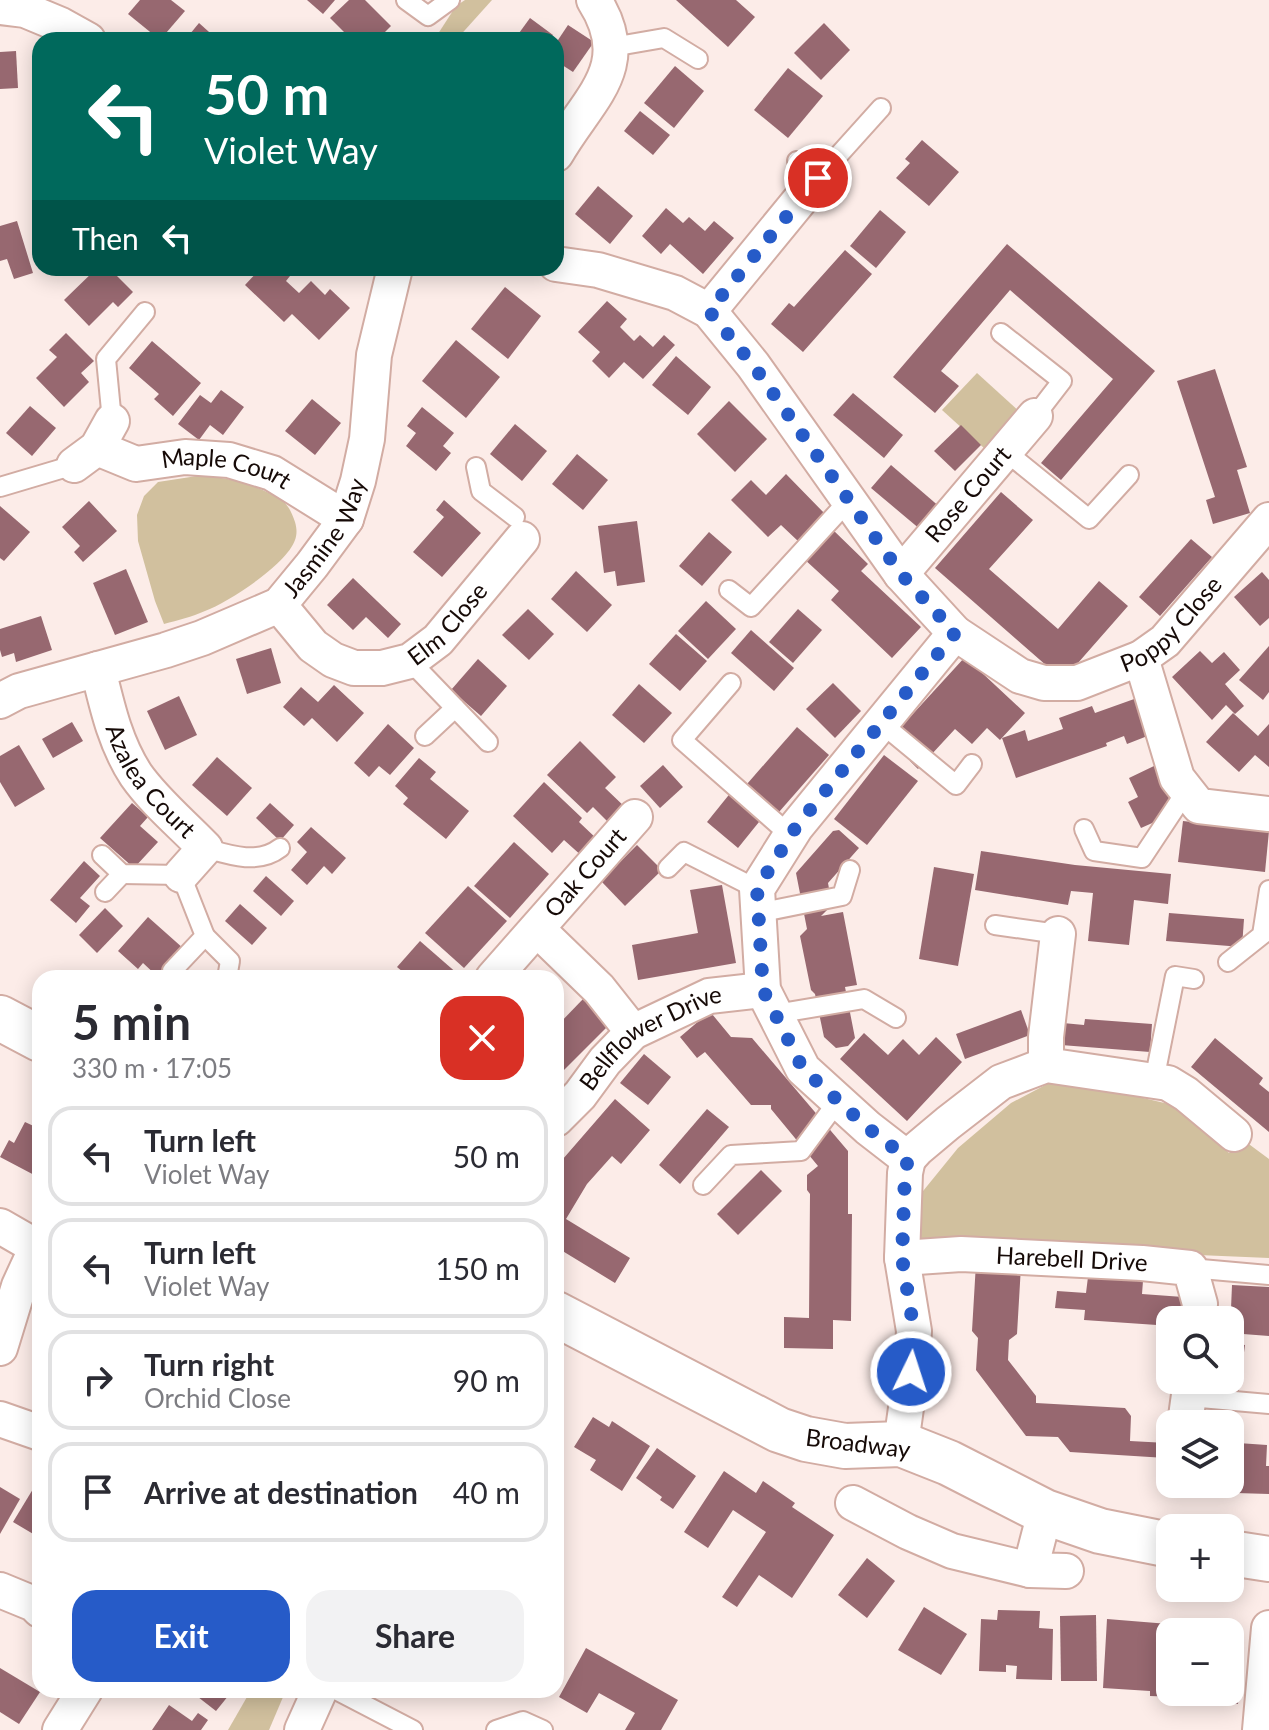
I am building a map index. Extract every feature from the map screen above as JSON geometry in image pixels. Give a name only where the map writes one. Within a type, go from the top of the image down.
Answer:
[{"type":"main road","points":[[0,1018],[32,1035]]},
{"type":"main road","name":"Broadway","points":[[564,1318],[779,1430],[845,1446],[901,1444],[949,1463],[1045,1512],[1100,1531],[1156,1542]]},
{"type":"main road","points":[[1244,1555],[1269,1559]]},
{"type":"street","points":[[564,139],[596,95],[607,73],[612,47],[606,18],[594,0]]},
{"type":"street","points":[[0,7],[25,10],[74,32]]},
{"type":"street","points":[[709,311],[808,169]]},
{"type":"street","points":[[564,265],[598,270],[661,288],[709,311],[753,365],[901,574],[955,633],[790,835],[758,901],[769,1002],[803,1069],[868,1128],[908,1159]]},
{"type":"street","name":"Jasmine Way","points":[[0,701],[19,691],[202,638],[279,605],[346,519],[367,439],[374,355],[393,276]]},
{"type":"street","name":"Rose Court","points":[[901,574],[1035,416]]},
{"type":"street","name":"Maple Court","points":[[94,445],[136,464],[185,457],[229,460],[272,473],[346,519]]},
{"type":"street","name":"Poppy Close","points":[[955,633],[1020,676],[1044,683],[1077,683],[1141,658],[1165,641],[1269,520]]},
{"type":"street","name":"Elm Close","points":[[279,605],[313,646],[333,660],[354,668],[382,668],[410,661],[438,640],[528,533]]},
{"type":"street","points":[[1141,658],[1177,778],[1199,806],[1269,813]]},
{"type":"street","name":"Azalea Court","points":[[98,669],[108,713],[122,750],[136,775],[205,848],[181,875]]},
{"type":"street","name":"Oak Court","points":[[500,970],[635,817]]},
{"type":"street","name":"Oak Court","points":[[537,929],[599,989],[633,1032]]},
{"type":"street","points":[[1046,1065],[1046,1037],[1058,934]]},
{"type":"street","name":"Bellflower Drive","points":[[564,1111],[633,1032],[709,996],[769,1002]]},
{"type":"street","points":[[901,1444],[914,1331],[902,1258],[905,1173],[908,1159],[917,1149],[1001,1082],[1046,1065],[1168,1083],[1234,1134]]},
{"type":"street","points":[[0,1226],[32,1245]]},
{"type":"street","name":"Harebell Drive","points":[[902,1258],[961,1254],[1190,1268]]},
{"type":"street","points":[[0,1348],[19,1286],[32,1260]]},
{"type":"street","points":[[1190,1268],[1200,1306]]},
{"type":"street","points":[[0,1419],[32,1430]]},
{"type":"street","points":[[853,1503],[952,1551],[1030,1570],[1066,1571]]},
{"type":"street","points":[[1030,1570],[1045,1512]]},
{"type":"street","points":[[0,1590],[32,1603]]},
{"type":"street","points":[[1260,1730],[1269,1628]]},
{"type":"street","points":[[60,1730],[80,1698]]},
{"type":"street","points":[[302,1730],[316,1698]]},
{"type":"lane","points":[[406,0],[428,16],[450,0]]},
{"type":"lane","points":[[612,47],[664,38],[698,59]]},
{"type":"lane","points":[[808,169],[881,108]]},
{"type":"lane","points":[[0,487],[94,445],[106,359],[145,312]]},
{"type":"lane","points":[[1001,333],[1062,381],[1035,416]]},
{"type":"lane","points":[[1005,451],[1089,519],[1129,475]]},
{"type":"lane","points":[[476,467],[481,491],[528,533]]},
{"type":"lane","points":[[729,590],[751,607],[849,500]]},
{"type":"lane","points":[[410,661],[488,742]]},
{"type":"lane","points":[[731,683],[682,740],[790,835]]},
{"type":"lane","points":[[425,736],[455,708]]},
{"type":"lane","points":[[881,723],[956,785],[972,764]]},
{"type":"lane","points":[[1084,829],[1094,851],[1142,858],[1187,790]]},
{"type":"lane","points":[[205,848],[239,858],[270,856],[280,848]]},
{"type":"lane","points":[[668,868],[684,852],[758,901],[842,896],[850,870]]},
{"type":"lane","points":[[102,855],[122,874],[181,875],[205,936],[230,961],[228,970]]},
{"type":"lane","points":[[105,892],[122,874]]},
{"type":"lane","points":[[1228,962],[1262,935],[1269,890]]},
{"type":"lane","points":[[995,925],[1058,934]]},
{"type":"lane","points":[[173,970],[205,936]]},
{"type":"lane","points":[[1154,1081],[1175,976],[1194,979]]},
{"type":"lane","points":[[769,1002],[864,999],[896,1018]]},
{"type":"lane","points":[[703,1185],[731,1155],[801,1151],[838,1101]]},
{"type":"lane","points":[[1190,1268],[1269,1275]]},
{"type":"lane","points":[[1188,1400],[1269,1404]]},
{"type":"lane","points":[[351,1698],[413,1730]]},
{"type":"lane","points":[[496,1730],[523,1721],[543,1730]]},
{"type":"shaded area","points":[[465,0],[492,0],[463,32],[439,32],[456,6]]},
{"type":"shaded area","points":[[977,373],[1020,412],[985,449],[942,410]]},
{"type":"shaded area","points":[[197,476],[236,481],[278,498],[291,513],[296,538],[281,560],[242,591],[200,613],[164,624],[138,541],[137,515],[144,496],[158,482]]},
{"type":"shaded area","points":[[1051,1082],[1118,1092],[1177,1106],[1229,1153],[1242,1139],[1269,1159],[1269,1258],[913,1243],[919,1196],[958,1148],[1011,1103]]},
{"type":"shaded area","points":[[246,1698],[283,1698],[269,1730],[228,1730]]},
{"type":"building","points":[[140,0],[171,0],[185,11],[167,32],[150,32],[128,14]]},
{"type":"building","points":[[307,0],[335,0],[323,14]]},
{"type":"building","points":[[349,0],[365,0],[391,26],[385,32],[344,32],[330,18]]},
{"type":"building","points":[[676,0],[736,0],[755,17],[728,47]]},
{"type":"building","points":[[530,18],[549,32],[520,32]]},
{"type":"building","points":[[199,23],[209,32],[192,32]]},
{"type":"building","points":[[824,23],[850,50],[821,80],[794,53]]},
{"type":"building","points":[[568,25],[594,42],[573,72],[564,66],[563,32]]},
{"type":"building","points":[[16,51],[18,88],[0,89],[0,52]]},
{"type":"building","points":[[675,66],[704,91],[674,128],[644,103]]},
{"type":"building","points":[[788,68],[823,96],[788,138],[754,110]]},
{"type":"building","points":[[640,111],[670,135],[653,155],[624,131]]},
{"type":"building","points":[[922,140],[959,172],[929,206],[896,178],[910,163],[905,159]]},
{"type":"building","points":[[598,186],[633,216],[610,244],[575,214]]},
{"type":"building","points":[[666,208],[683,223],[689,217],[705,231],[714,221],[734,238],[703,274],[670,244],[661,254],[642,236]]},
{"type":"building","points":[[880,210],[906,232],[876,268],[850,246]]},
{"type":"building","points":[[17,221],[32,273],[14,279],[7,259],[0,261],[0,226]]},
{"type":"building","points":[[1007,244],[1155,371],[1061,480],[1041,463],[1113,379],[1010,290],[941,371],[959,386],[935,413],[893,377]]},
{"type":"building","points":[[845,250],[872,274],[803,352],[771,324],[789,303],[794,307]]},
{"type":"building","points":[[89,276],[117,276],[133,292],[118,307],[113,302],[89,326],[64,300]]},
{"type":"building","points":[[253,276],[290,276],[286,281],[299,293],[311,281],[325,295],[330,289],[350,308],[319,340],[292,314],[284,322],[245,285]]},
{"type":"building","points":[[505,287],[541,316],[508,359],[471,329]]},
{"type":"building","points":[[607,301],[627,319],[620,327],[634,341],[640,335],[653,347],[664,335],[675,345],[643,379],[624,362],[609,378],[592,361],[600,352],[578,332]]},
{"type":"building","points":[[66,333],[94,361],[81,373],[89,382],[64,407],[36,378],[57,357],[49,350]]},
{"type":"building","points":[[456,340],[500,377],[466,418],[422,381]]},
{"type":"building","points":[[152,341],[201,383],[173,416],[154,399],[159,394],[129,368]]},
{"type":"building","points":[[676,356],[711,387],[688,415],[652,385]]},
{"type":"building","points":[[1215,369],[1247,467],[1237,470],[1250,513],[1213,524],[1206,500],[1215,497],[1177,381]]},
{"type":"building","points":[[221,390],[244,407],[223,435],[210,425],[199,440],[178,424],[200,395],[211,403]]},
{"type":"building","points":[[853,393],[903,435],[884,458],[833,415]]},
{"type":"building","points":[[312,399],[341,423],[315,455],[285,431]]},
{"type":"building","points":[[729,401],[767,439],[735,472],[697,434]]},
{"type":"building","points":[[30,406],[56,428],[32,456],[6,433]]},
{"type":"building","points":[[422,407],[454,433],[443,446],[451,453],[436,471],[406,446],[416,433],[407,426]]},
{"type":"building","points":[[515,424],[547,451],[522,481],[490,454]]},
{"type":"building","points":[[961,425],[981,445],[955,471],[934,451]]},
{"type":"building","points":[[577,454],[608,480],[583,510],[552,484]]},
{"type":"building","points":[[891,465],[941,508],[921,530],[871,488]]},
{"type":"building","points":[[786,474],[826,515],[799,542],[781,525],[768,537],[731,500],[751,480],[766,495]]},
{"type":"building","points":[[1001,492],[1033,520],[989,569],[1058,629],[1099,581],[1128,606],[1063,680],[935,568]]},
{"type":"building","points":[[444,500],[481,533],[442,577],[413,552],[444,517],[436,510]]},
{"type":"building","points":[[89,501],[117,531],[83,562],[74,552],[80,546],[62,527]]},
{"type":"building","points":[[0,506],[30,532],[4,561],[0,558]]},
{"type":"building","points":[[637,521],[645,582],[617,586],[615,571],[604,573],[598,526]]},
{"type":"building","points":[[831,528],[868,564],[861,571],[921,627],[892,658],[831,600],[839,591],[803,558]]},
{"type":"building","points":[[709,532],[732,552],[702,586],[679,566]]},
{"type":"building","points":[[1191,539],[1212,557],[1160,616],[1139,597]]},
{"type":"building","points":[[126,569],[148,622],[115,635],[93,583]]},
{"type":"building","points":[[576,571],[612,605],[587,632],[551,599]]},
{"type":"building","points":[[1262,572],[1269,580],[1269,618],[1260,626],[1234,597]]},
{"type":"building","points":[[353,578],[401,624],[388,638],[366,617],[353,630],[327,605]]},
{"type":"building","points":[[706,601],[736,629],[708,659],[678,631]]},
{"type":"building","points":[[528,609],[554,634],[529,660],[502,635]]},
{"type":"building","points":[[798,609],[822,630],[793,663],[769,642]]},
{"type":"building","points":[[41,616],[52,650],[16,662],[14,653],[2,657],[0,629]]},
{"type":"building","points":[[751,630],[794,668],[774,691],[731,653]]},
{"type":"building","points":[[676,634],[707,661],[680,691],[649,664]]},
{"type":"building","points":[[1269,646],[1269,692],[1263,700],[1239,680]]},
{"type":"building","points":[[271,648],[281,683],[247,694],[236,659]]},
{"type":"building","points":[[1200,651],[1212,663],[1224,652],[1240,670],[1225,684],[1244,706],[1235,714],[1226,705],[1212,720],[1172,677]]},
{"type":"building","points":[[965,657],[1025,713],[1000,740],[987,728],[972,744],[955,729],[918,769],[910,761],[922,749],[900,728]]},
{"type":"building","points":[[478,659],[507,686],[481,716],[451,690]]},
{"type":"building","points":[[833,683],[861,711],[835,738],[806,709]]},
{"type":"building","points":[[639,684],[672,713],[644,743],[612,715]]},
{"type":"building","points":[[334,685],[364,713],[337,742],[312,718],[304,726],[283,707],[301,687],[318,702]]},
{"type":"building","points":[[179,696],[197,735],[165,750],[147,711]]},
{"type":"building","points":[[1137,698],[1150,735],[1127,744],[1124,736],[1106,743],[1107,746],[1016,778],[1002,738],[1025,730],[1028,741],[1063,729],[1059,718],[1092,706],[1095,713]]},
{"type":"building","points":[[1233,713],[1258,736],[1269,724],[1269,767],[1255,755],[1239,772],[1206,742]]},
{"type":"building","points":[[72,722],[83,741],[53,758],[42,739]]},
{"type":"building","points":[[388,724],[414,748],[390,775],[379,766],[369,777],[354,763]]},
{"type":"building","points":[[797,727],[829,755],[779,812],[747,784]]},
{"type":"building","points":[[580,741],[616,777],[605,788],[627,809],[611,825],[593,807],[587,813],[547,775]]},
{"type":"building","points":[[19,745],[45,789],[15,807],[0,782],[0,756]]},
{"type":"building","points":[[884,755],[918,781],[867,845],[834,819]]},
{"type":"building","points":[[217,757],[252,788],[227,816],[192,785]]},
{"type":"building","points":[[419,758],[436,772],[430,779],[469,811],[446,839],[403,804],[408,798],[395,786]]},
{"type":"building","points":[[663,765],[683,787],[660,808],[640,786]]},
{"type":"building","points":[[1154,766],[1177,812],[1141,828],[1128,802],[1138,797],[1129,778]]},
{"type":"building","points":[[544,782],[582,818],[579,822],[598,840],[583,857],[564,840],[552,853],[513,816]]},
{"type":"building","points":[[732,791],[763,817],[738,848],[707,822]]},
{"type":"building","points":[[132,803],[148,817],[140,826],[158,842],[134,868],[100,838]]},
{"type":"building","points":[[270,803],[294,825],[280,841],[256,818]]},
{"type":"building","points":[[1183,821],[1269,831],[1265,872],[1178,862]]},
{"type":"building","points":[[311,827],[346,858],[332,874],[324,866],[307,885],[291,870],[307,852],[297,842]]},
{"type":"building","points":[[839,830],[859,848],[828,883],[832,905],[821,916],[843,912],[857,985],[845,987],[855,1038],[848,1046],[836,1048],[824,1037],[815,994],[811,990],[800,936],[807,929],[796,873],[833,831]]},
{"type":"building","points":[[514,842],[549,874],[510,918],[474,886]]},
{"type":"building","points":[[637,845],[662,870],[625,906],[601,881]]},
{"type":"building","points":[[981,851],[1075,865],[1171,874],[1168,904],[1134,900],[1129,945],[1088,941],[1093,893],[1071,891],[1068,905],[975,890]]},
{"type":"building","points":[[84,861],[100,876],[80,898],[90,906],[76,923],[50,900]]},
{"type":"building","points":[[934,867],[974,874],[958,966],[919,959]]},
{"type":"building","points":[[266,876],[294,901],[281,916],[253,891]]},
{"type":"building","points":[[722,885],[736,963],[638,980],[632,945],[698,933],[690,890]]},
{"type":"building","points":[[468,886],[507,921],[464,968],[425,933]]},
{"type":"building","points":[[240,904],[267,928],[252,945],[225,921]]},
{"type":"building","points":[[105,908],[123,926],[97,953],[79,935]]},
{"type":"building","points":[[1169,913],[1244,919],[1242,947],[1166,941]]},
{"type":"building","points":[[148,917],[184,949],[164,970],[150,970],[143,963],[138,969],[118,951]]},
{"type":"building","points":[[420,941],[453,970],[401,970],[397,967]]},
{"type":"building","points":[[584,998],[610,1024],[564,1070],[564,1019]]},
{"type":"building","points":[[1021,1010],[1030,1035],[965,1059],[956,1034]]},
{"type":"building","points":[[707,1014],[712,1014],[731,1037],[752,1038],[848,1151],[848,1214],[852,1214],[851,1321],[833,1320],[833,1349],[784,1348],[784,1317],[809,1318],[810,1194],[807,1175],[818,1166],[771,1109],[771,1105],[751,1105],[705,1052],[697,1058],[680,1037]]},
{"type":"building","points":[[1085,1019],[1152,1024],[1150,1052],[1061,1045],[1063,1023],[1084,1025]]},
{"type":"building","points":[[864,1033],[888,1055],[903,1039],[919,1055],[936,1037],[962,1062],[907,1121],[840,1059]]},
{"type":"building","points":[[1215,1038],[1263,1078],[1259,1084],[1269,1092],[1269,1132],[1191,1067]]},
{"type":"building","points":[[644,1054],[671,1077],[648,1105],[620,1083]]},
{"type":"building","points":[[615,1099],[650,1130],[621,1164],[612,1156],[587,1184],[566,1219],[630,1258],[615,1283],[564,1252],[564,1158]]},
{"type":"building","points":[[707,1109],[729,1127],[680,1184],[659,1165]]},
{"type":"building","points":[[25,1122],[32,1125],[32,1174],[0,1157],[9,1140],[14,1143]]},
{"type":"building","points":[[761,1170],[782,1191],[738,1235],[717,1214]]},
{"type":"building","points":[[976,1263],[1021,1266],[1017,1334],[1009,1340],[1008,1360],[1036,1396],[1036,1403],[1125,1408],[1131,1416],[1130,1441],[1156,1442],[1156,1457],[1070,1452],[1058,1437],[1026,1436],[976,1370],[978,1338],[972,1331]]},
{"type":"building","points":[[1088,1277],[1143,1281],[1142,1294],[1183,1297],[1182,1306],[1156,1306],[1156,1325],[1084,1320],[1085,1310],[1055,1308],[1057,1291],[1086,1293]]},
{"type":"building","points":[[1232,1285],[1269,1287],[1269,1336],[1244,1334],[1244,1306],[1231,1306]]},
{"type":"building","points":[[1208,1394],[1238,1394],[1238,1397]]},
{"type":"building","points":[[593,1417],[609,1427],[612,1421],[650,1446],[622,1491],[590,1470],[596,1460],[574,1447]]},
{"type":"building","points":[[1244,1443],[1267,1445],[1269,1494],[1244,1493]]},
{"type":"building","points":[[657,1448],[696,1476],[673,1509],[636,1478]]},
{"type":"building","points":[[724,1471],[756,1493],[763,1481],[795,1503],[792,1507],[834,1535],[792,1598],[759,1575],[737,1607],[722,1597],[766,1532],[733,1510],[708,1548],[684,1532]]},
{"type":"building","points":[[0,1487],[20,1499],[0,1534]]},
{"type":"building","points":[[32,1491],[32,1533],[13,1522]]},
{"type":"building","points":[[867,1558],[895,1581],[867,1618],[838,1595]]},
{"type":"building","points":[[924,1607],[967,1634],[941,1675],[898,1650]]},
{"type":"building","points":[[998,1610],[1040,1611],[1039,1628],[1053,1629],[1052,1680],[1016,1679],[1017,1666],[1006,1665],[1006,1672],[979,1671],[981,1619],[997,1620]]},
{"type":"building","points":[[1096,1615],[1097,1681],[1061,1681],[1060,1616]]},
{"type":"building","points":[[1107,1619],[1156,1623],[1156,1696],[1150,1696],[1150,1691],[1103,1688]]},
{"type":"building","points":[[586,1648],[678,1700],[661,1730],[625,1730],[635,1713],[599,1693],[587,1713],[561,1698],[564,1698],[564,1688]]},
{"type":"building","points":[[0,1668],[32,1687],[32,1698],[36,1698],[19,1724],[0,1712]]},
{"type":"building","points":[[199,1698],[227,1698],[216,1711]]},
{"type":"building","points":[[169,1705],[192,1721],[198,1713],[208,1720],[201,1730],[152,1730]]},
{"type":"route","points":[[818,178],[709,311],[808,440],[901,574],[955,633],[796,827],[757,889],[763,990],[803,1069],[868,1128],[908,1159],[902,1258],[914,1331],[911,1372]]}]
